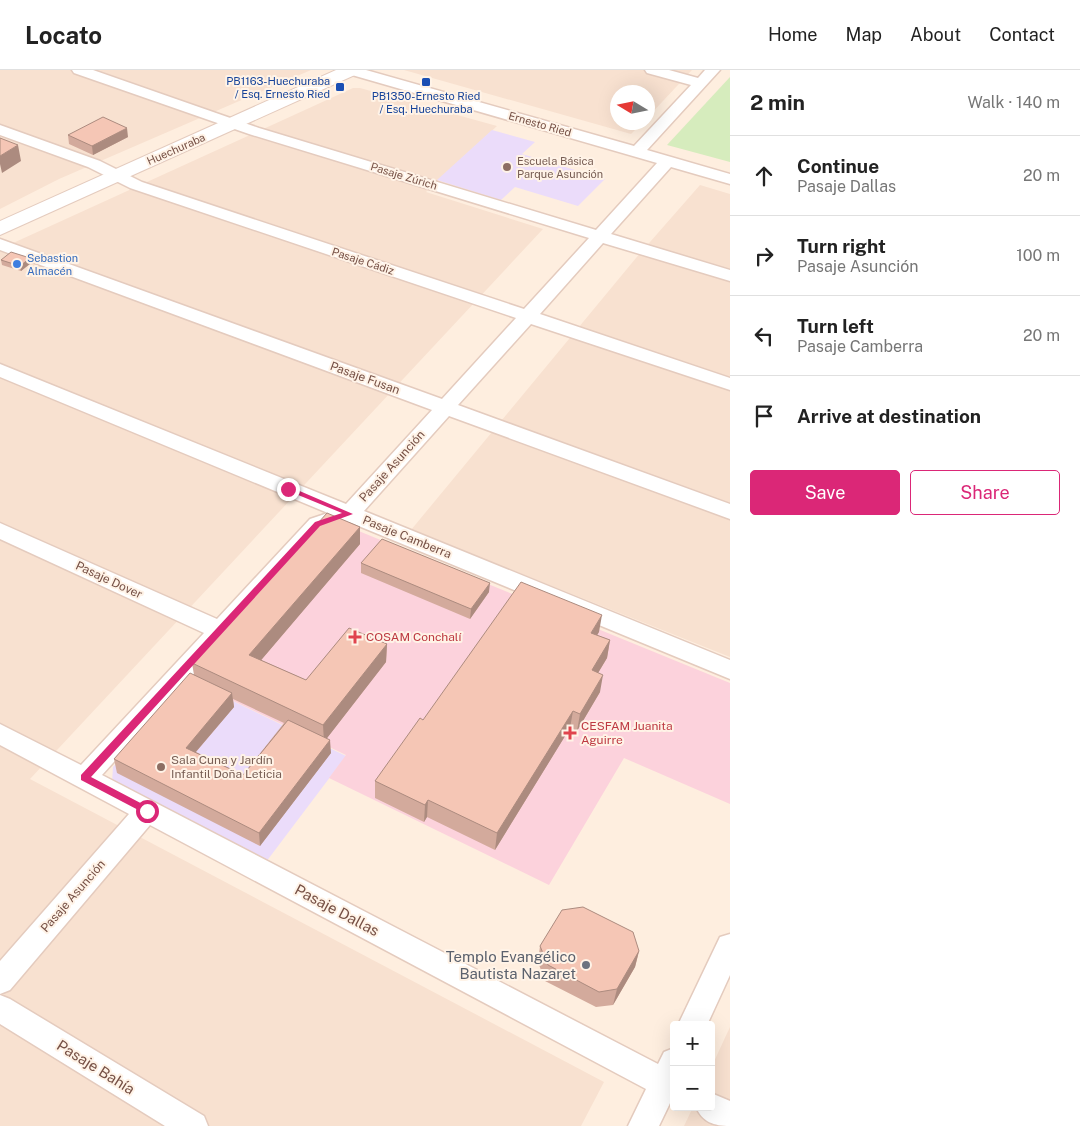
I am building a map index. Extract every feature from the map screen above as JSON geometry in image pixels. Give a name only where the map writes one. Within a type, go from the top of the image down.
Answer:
[{"type":"street","name":"Pasaje Zúrich","points":[[79,70],[263,134],[730,276]]},
{"type":"street","name":"Huechuraba","points":[[0,228],[351,70]]},
{"type":"street","name":"Ernesto Ried","points":[[351,70],[730,179]]},
{"type":"street","points":[[652,70],[702,83]]},
{"type":"street","points":[[637,152],[714,70]]},
{"type":"street","name":"Pasaje Cádiz","points":[[0,130],[94,164],[136,185],[730,384]]},
{"type":"street","name":"Pasaje Asunción","points":[[84,778],[318,524],[349,514],[668,161]]},
{"type":"street","name":"Pasaje Fusan","points":[[0,244],[730,512]]},
{"type":"street","name":"Pasaje Camberra","points":[[0,370],[730,670]]},
{"type":"street","name":"Pasaje Dover","points":[[0,530],[219,630]]},
{"type":"street","name":"Pasaje Dallas","points":[[0,734],[147,811],[670,1077]]},
{"type":"street","name":"Pasaje Asunción","points":[[0,981],[147,811]]},
{"type":"street","points":[[694,1021],[730,946]]},
{"type":"street","name":"Pasaje Bahía","points":[[0,1008],[192,1126]]},
{"type":"street","points":[[643,1126],[670,1077]]},
{"type":"street","points":[[715,1109],[730,1117]]},
{"type":"shaded area","points":[[0,70],[311,70],[59,179],[0,209]]},
{"type":"shaded area","points":[[404,70],[692,70],[655,110],[655,85],[610,85],[610,128]]},
{"type":"shaded area","points":[[353,88],[360,88],[497,126],[426,192],[543,229],[30,779],[604,1082],[581,1126],[0,1126],[0,249]]},
{"type":"shaded area","name":"Escuela Básica Parque Asunción","points":[[492,130],[535,142],[522,154],[605,179],[578,206],[515,187],[501,200],[437,180]]},
{"type":"shaded area","points":[[617,130],[635,130],[631,134]]},
{"type":"shaded area","points":[[700,185],[730,194],[730,657],[411,530],[636,258]]},
{"type":"shaded area","name":"CESFAM Juanita Aguirre","points":[[344,525],[730,683],[730,804],[624,758],[549,885],[329,778],[346,755],[190,680]]},
{"type":"shaded area","points":[[190,680],[346,756],[266,862],[112,783],[113,767]]},
{"type":"shaded area","points":[[730,1027],[730,1126],[684,1126],[691,1111],[715,1111],[715,1059]]},
{"type":"green space","points":[[730,77],[730,162],[667,145]]},
{"type":"building","points":[[103,117],[127,128],[92,146],[68,135]]},
{"type":"building","points":[[0,138],[18,145],[0,156]]},
{"type":"building","points":[[11,252],[30,258],[20,266],[1,260]]},
{"type":"building","points":[[327,513],[360,527],[249,655],[306,680],[349,628],[387,644],[323,725],[192,663]]},
{"type":"building","points":[[382,539],[490,583],[471,609],[361,563]]},
{"type":"building","points":[[521,582],[602,615],[591,633],[610,640],[592,670],[603,675],[580,714],[573,711],[497,833],[428,800],[425,805],[375,781],[420,718],[423,720]]},
{"type":"building","name":"Sala Cuna y Jardín Infantil Doña Leticia","points":[[190,673],[232,693],[186,748],[243,775],[288,720],[330,740],[259,833],[114,759]]},
{"type":"building","name":"Templo Evangélico Bautista Nazaret","points":[[583,907],[633,932],[639,951],[617,989],[599,992],[548,965],[540,946],[562,910]]},
{"type":"place","name":"PB1350-Ernesto Ried / Esq. Huechuraba","points":[[426,82]]},
{"type":"place","name":"PB1163-Huechuraba / Esq. Ernesto Ried","points":[[340,87]]},
{"type":"place","name":"Escuela Básica Parque Asunción","points":[[507,167]]},
{"type":"place","name":"Sebastion Almacén","points":[[17,264]]},
{"type":"place","name":"COSAM Conchalí","points":[[355,637]]},
{"type":"place","name":"CESFAM Juanita Aguirre","points":[[570,733]]},
{"type":"place","name":"Sala Cuna y Jardín Infantil Doña Leticia","points":[[161,767]]},
{"type":"place","name":"Templo Evangélico Bautista Nazaret","points":[[586,965]]},
{"type":"route","points":[[147,811],[84,778],[318,524],[349,514],[288,489]]}]
